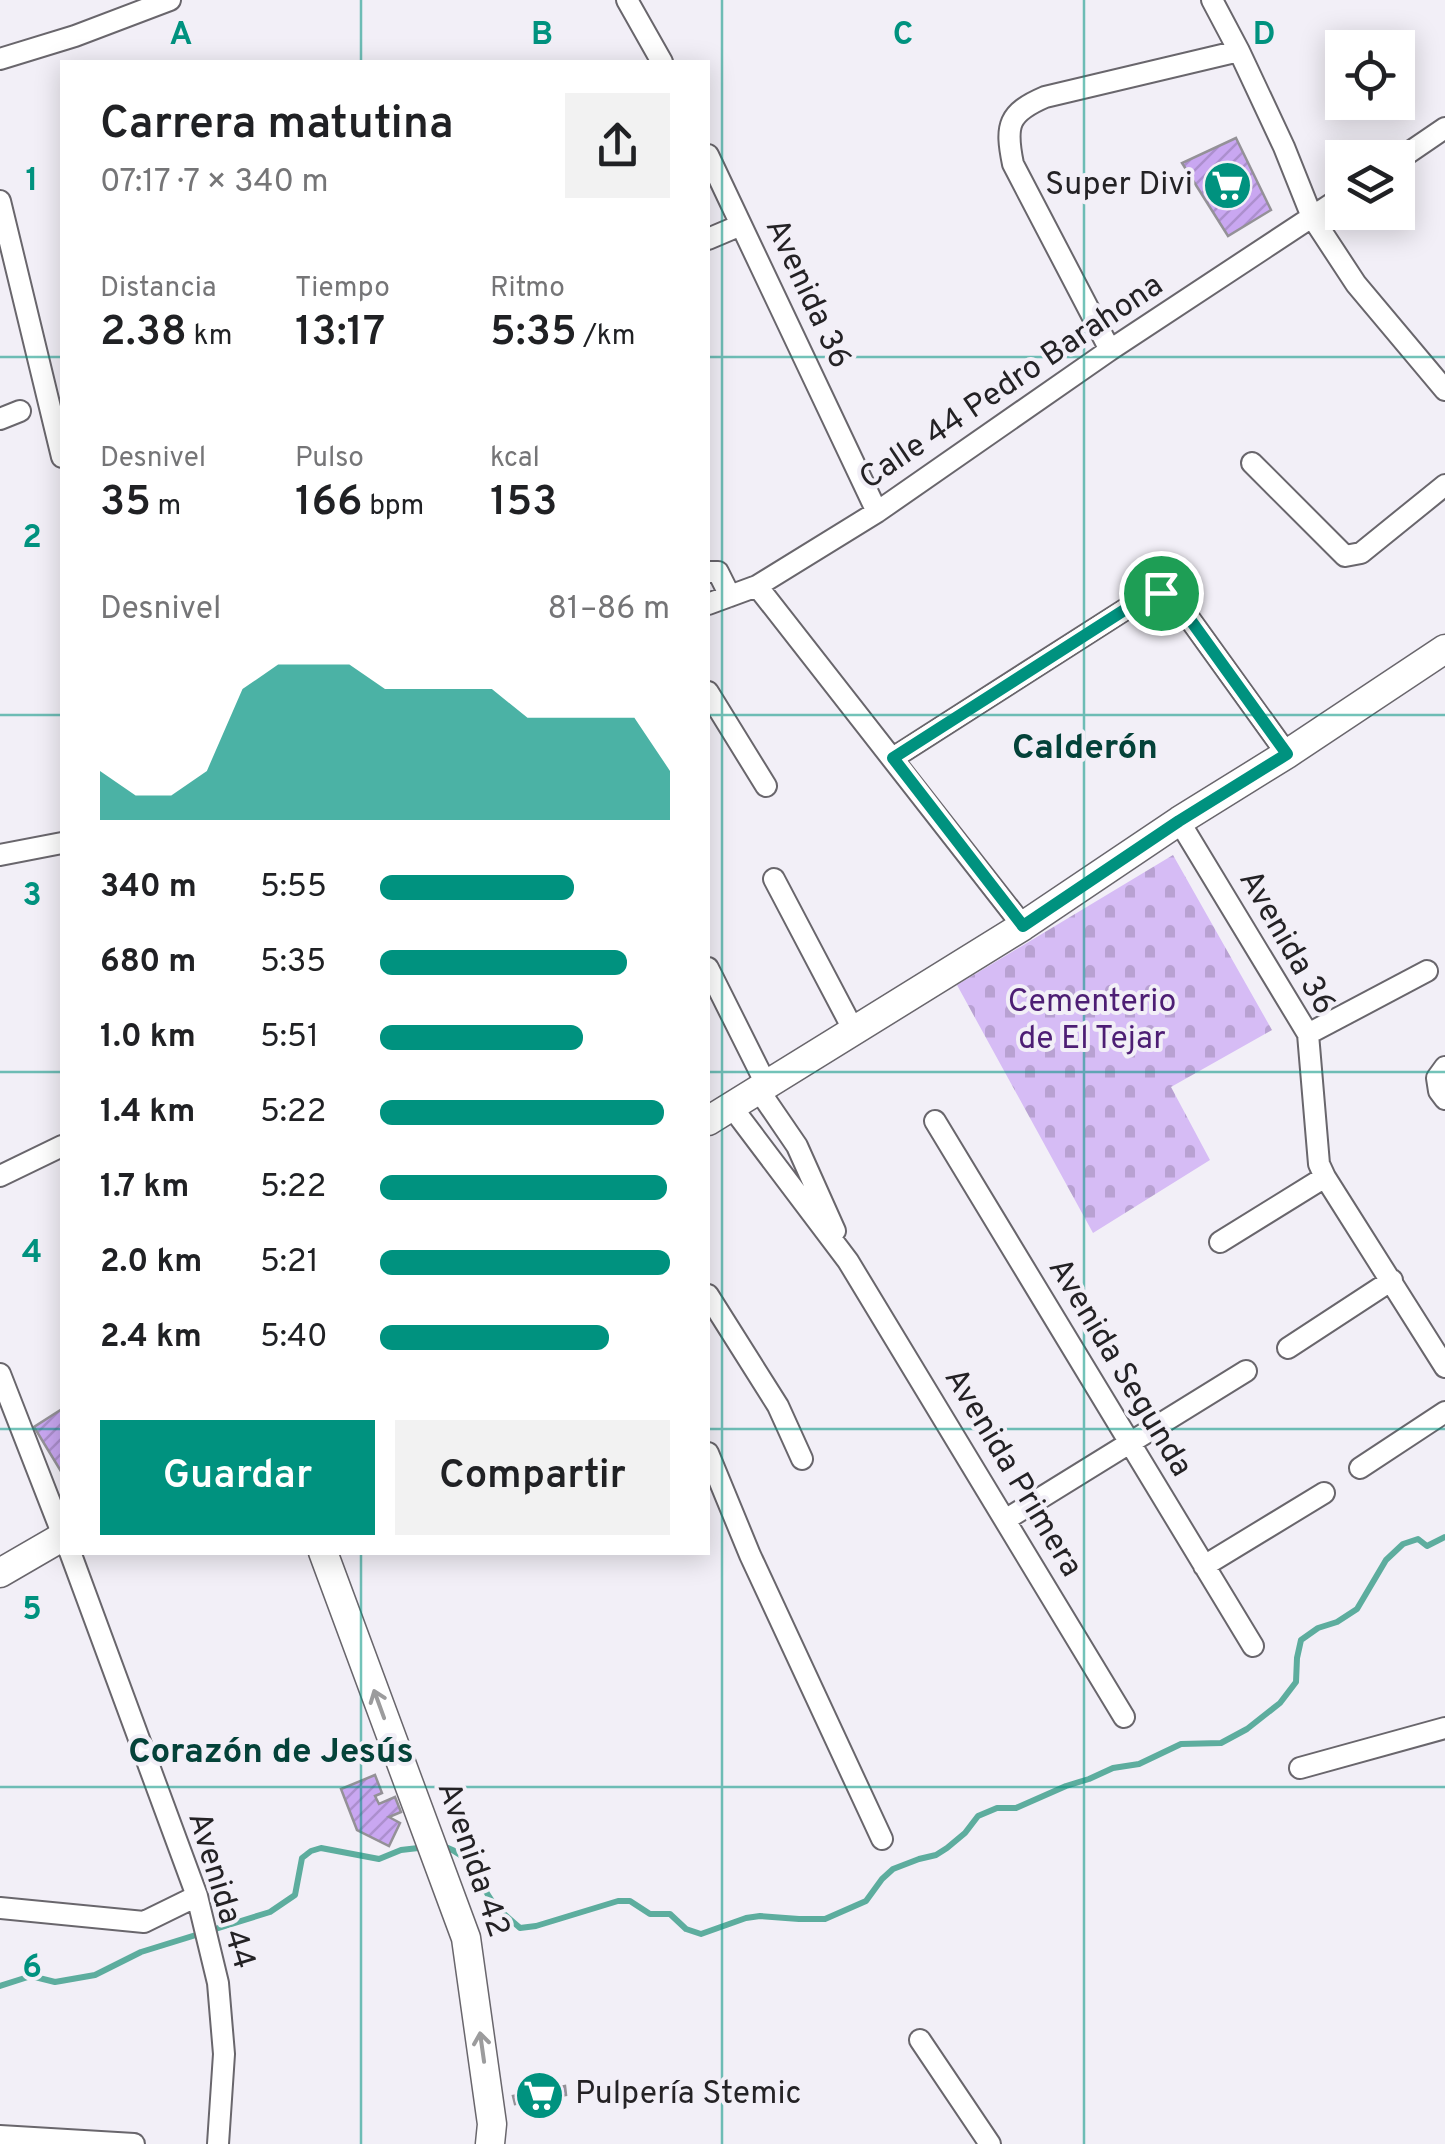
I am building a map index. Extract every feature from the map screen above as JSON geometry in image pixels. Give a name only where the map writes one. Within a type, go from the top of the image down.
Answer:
[{"type":"main road","points":[[719,1113],[1023,926],[1445,649]]},
{"type":"main road","points":[[0,1573],[60,1537]]},
{"type":"main road","name":"Avenida 42","points":[[324,1555],[466,1938],[492,2124],[490,2144]]},
{"type":"street","points":[[0,58],[75,36],[170,0]]},
{"type":"street","points":[[626,0],[661,60]]},
{"type":"street","points":[[1212,0],[1284,147],[1312,218],[1356,284],[1445,390]]},
{"type":"street","points":[[1110,350],[1013,164],[1008,138],[1012,121],[1024,106],[1046,97],[1239,51]]},
{"type":"street","points":[[1415,148],[1445,128]]},
{"type":"street","name":"Avenida 36","points":[[710,159],[877,512]]},
{"type":"street","points":[[0,201],[60,449]]},
{"type":"street","name":"Calle 44 Pedro Barahona","points":[[710,603],[758,586],[877,512],[1110,350],[1325,209]]},
{"type":"street","points":[[710,237],[741,225]]},
{"type":"street","points":[[1252,464],[1345,556],[1361,553],[1445,485]]},
{"type":"street","points":[[710,572],[718,572],[730,596]]},
{"type":"street","points":[[758,586],[1023,926]]},
{"type":"street","points":[[893,758],[1140,600],[1161,593],[1184,611],[1287,754]]},
{"type":"street","points":[[710,695],[766,786]]},
{"type":"street","name":"Avenida 36","points":[[1179,821],[1308,1034],[1319,1164],[1325,1177],[1445,1368]]},
{"type":"street","points":[[0,855],[60,843]]},
{"type":"street","points":[[774,878],[854,1030]]},
{"type":"street","points":[[1308,1034],[1427,971]]},
{"type":"street","name":"Avenida Primera","points":[[710,972],[762,1086],[797,1146],[848,1261],[1124,1717]]},
{"type":"street","points":[[1441,1073],[1439,1090],[1445,1099]]},
{"type":"street","name":"Avenida Primera","points":[[719,1113],[848,1261]]},
{"type":"street","name":"Avenida Segunda","points":[[935,1121],[1252,1646]]},
{"type":"street","points":[[0,1176],[60,1147]]},
{"type":"street","points":[[1220,1242],[1325,1177]]},
{"type":"street","points":[[1288,1348],[1392,1280]]},
{"type":"street","points":[[710,1298],[778,1406],[802,1459]]},
{"type":"street","points":[[1005,1520],[1246,1371]]},
{"type":"street","points":[[0,1374],[60,1531]]},
{"type":"street","points":[[1360,1468],[1445,1412]]},
{"type":"street","points":[[710,1459],[750,1556],[882,1839]]},
{"type":"street","points":[[1204,1566],[1324,1492]]},
{"type":"street","name":"Avenida 44","points":[[71,1555],[197,1896],[218,1983],[224,2054],[218,2144]]},
{"type":"street","points":[[1300,1768],[1445,1728]]},
{"type":"street","points":[[0,1908],[144,1922],[197,1896]]},
{"type":"street","points":[[920,2040],[990,2144]]},
{"type":"street","points":[[0,2136],[131,2144]]},
{"type":"green space","name":"Cementerio de El Tejar","points":[[1173,855],[1272,1030],[1171,1087],[1210,1160],[1093,1233],[957,985]]},
{"type":"building","name":"Super Divi","points":[[1236,138],[1271,210],[1228,236],[1182,163]]},
{"type":"building","points":[[60,1410],[60,1470],[34,1427]]},
{"type":"building","points":[[375,1775],[382,1793],[375,1796],[379,1804],[395,1797],[401,1812],[389,1817],[400,1823],[389,1846],[357,1830],[341,1789]]},
{"type":"building","name":"Pulpería Stemic","points":[[565,2086],[566,2095],[515,2104],[513,2096]]},
{"type":"waterway","points":[[439,1845],[467,1861],[495,1905],[520,1928],[618,1901],[630,1901],[650,1914],[670,1914],[686,1929],[701,1934],[760,1916],[825,1919],[866,1901],[893,1869],[947,1848],[978,1816],[997,1808],[1016,1808],[1113,1768],[1139,1764],[1181,1744],[1221,1743],[1247,1729],[1280,1703],[1296,1682],[1301,1640],[1357,1609],[1386,1560],[1403,1544],[1418,1539],[1427,1546],[1445,1537]]},
{"type":"waterway","points":[[0,1986],[31,1976],[55,1982],[95,1975],[141,1952],[270,1912],[295,1895],[302,1858],[311,1851],[321,1848],[379,1859],[401,1850],[427,1847]]},
{"type":"place","name":"Super Divi","points":[[1228,186]]},
{"type":"place","name":"Pulpería Stemic","points":[[540,2095]]},
{"type":"district","name":"Calderón","points":[[1085,749]]},
{"type":"district","name":"Corazón de Jesús","points":[[271,1753]]},
{"type":"route","points":[[1161,593],[1184,611],[1287,754],[1023,926],[893,758],[1140,600],[1161,593]]}]
